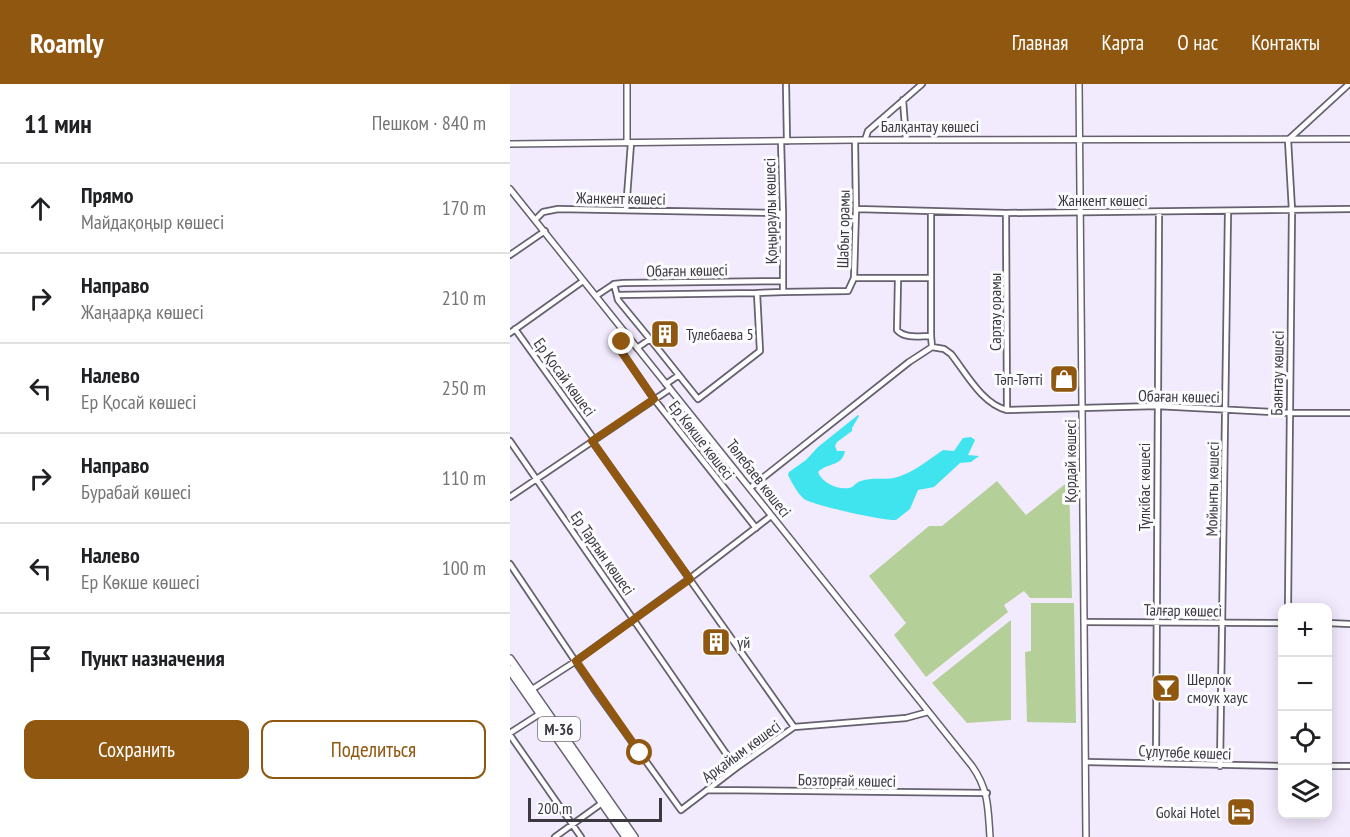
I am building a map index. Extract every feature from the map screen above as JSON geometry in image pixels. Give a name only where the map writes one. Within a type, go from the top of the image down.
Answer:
[{"type":"main road","name":"M-36","points":[[510,659],[543,712]]},
{"type":"main road","name":"M-36","points":[[510,670],[543,712],[605,801],[634,837]]},
{"type":"main road","name":"M-36","points":[[605,801],[626,837]]},
{"type":"main road","points":[[605,801],[642,837]]},
{"type":"street","points":[[626,210],[629,143],[627,84]]},
{"type":"street","name":"Қоңыраулы көшесі","points":[[783,292],[786,84]]},
{"type":"street","points":[[865,140],[868,131],[922,84]]},
{"type":"street","name":"Қордай көшесі","points":[[1079,84],[1082,212],[1086,837]]},
{"type":"street","points":[[1288,140],[1349,84]]},
{"type":"street","points":[[903,100],[906,140]]},
{"type":"street","name":"Балқантау көшесі","points":[[510,144],[855,140],[1350,139]]},
{"type":"street","name":"Шабыт орамы","points":[[855,140],[854,278],[931,278]]},
{"type":"street","name":"Баянтау көшесі","points":[[1288,140],[1292,210],[1288,413],[1288,603]]},
{"type":"street","name":"Төлебаев көшесі","points":[[510,189],[972,766],[987,793]]},
{"type":"street","name":"Жанкент көшесі","points":[[856,209],[1006,213],[1350,210]]},
{"type":"street","name":"Жанкент көшесі","points":[[535,220],[550,210],[783,213]]},
{"type":"street","points":[[932,212],[932,347]]},
{"type":"street","name":"Түлкібас көшесі","points":[[1156,762],[1158,212]]},
{"type":"street","name":"Мойынты көшесі","points":[[1220,766],[1228,212]]},
{"type":"street","name":"Сартау орамы","points":[[1006,213],[1007,410]]},
{"type":"street","points":[[510,255],[544,231]]},
{"type":"street","points":[[617,295],[848,291],[854,278]]},
{"type":"street","points":[[898,279],[897,330],[907,336],[931,336]]},
{"type":"street","points":[[510,333],[583,280]]},
{"type":"street","name":"Обаған көшесі","points":[[614,284],[782,281]]},
{"type":"street","points":[[722,282],[723,294]]},
{"type":"street","points":[[596,296],[614,284],[618,300],[698,399],[760,351],[757,293]]},
{"type":"street","name":"Ер Қосай көшесі","points":[[515,329],[794,727]]},
{"type":"street","name":"Ер Көкше көшесі","points":[[627,335],[619,348],[654,399],[756,528]]},
{"type":"street","points":[[637,348],[650,339]]},
{"type":"street","points":[[750,488],[909,362],[932,347],[944,349],[951,354],[986,399],[997,408],[1007,410]]},
{"type":"street","points":[[510,497],[654,399],[679,375]]},
{"type":"street","name":"Обаған көшесі","points":[[1007,410],[1157,406],[1288,413],[1350,413]]},
{"type":"street","name":"Ер Тарғын көшесі","points":[[510,441],[736,768]]},
{"type":"street","points":[[531,690],[576,661],[690,579],[771,516]]},
{"type":"street","points":[[510,564],[576,661]]},
{"type":"street","name":"Талғар көшесі","points":[[1084,622],[1278,623]]},
{"type":"street","points":[[1332,623],[1350,624]]},
{"type":"street","name":"Арқайым көшесі","points":[[576,661],[681,810],[794,727],[906,718],[928,712]]},
{"type":"street","points":[[543,712],[510,734],[581,837]]},
{"type":"street","name":"Сұлутөбе көшесі","points":[[1086,762],[1156,762],[1220,766],[1278,765]]},
{"type":"street","points":[[1332,766],[1350,766]]},
{"type":"street","name":"Бозторғай көшесі","points":[[706,790],[987,793]]},
{"type":"street","points":[[987,793],[990,837]]},
{"type":"street","points":[[555,837],[605,801]]},
{"type":"green space","points":[[997,481],[1026,515],[1069,481],[1072,598],[1030,598],[1024,591],[1004,605],[1008,612],[926,677],[894,635],[906,623],[869,576],[929,526],[942,526]]},
{"type":"green space","points":[[1031,603],[1074,603],[1076,723],[1027,722],[1025,652],[1031,651]]},
{"type":"green space","points":[[1011,620],[1011,720],[967,723],[932,683]]},
{"type":"water","points":[[858,415],[852,431],[835,446],[837,451],[845,451],[841,460],[818,472],[823,479],[835,487],[849,488],[865,480],[901,476],[943,450],[954,451],[963,438],[971,437],[975,440],[968,455],[979,456],[971,462],[960,463],[934,487],[918,490],[910,509],[896,520],[848,512],[804,499],[791,481],[789,472]]},
{"type":"place","name":"Тулебаева 5","points":[[665,334]]},
{"type":"place","name":"Тәп-Тәтті","points":[[1064,379]]},
{"type":"place","name":"үй","points":[[716,642]]},
{"type":"place","name":"Шерлок смоук хаус","points":[[1166,688]]},
{"type":"place","name":"Gokai Hotel","points":[[1241,812]]},
{"type":"route","points":[[622,342],[619,348],[654,399],[592,441],[690,579],[576,661],[640,753]]}]
